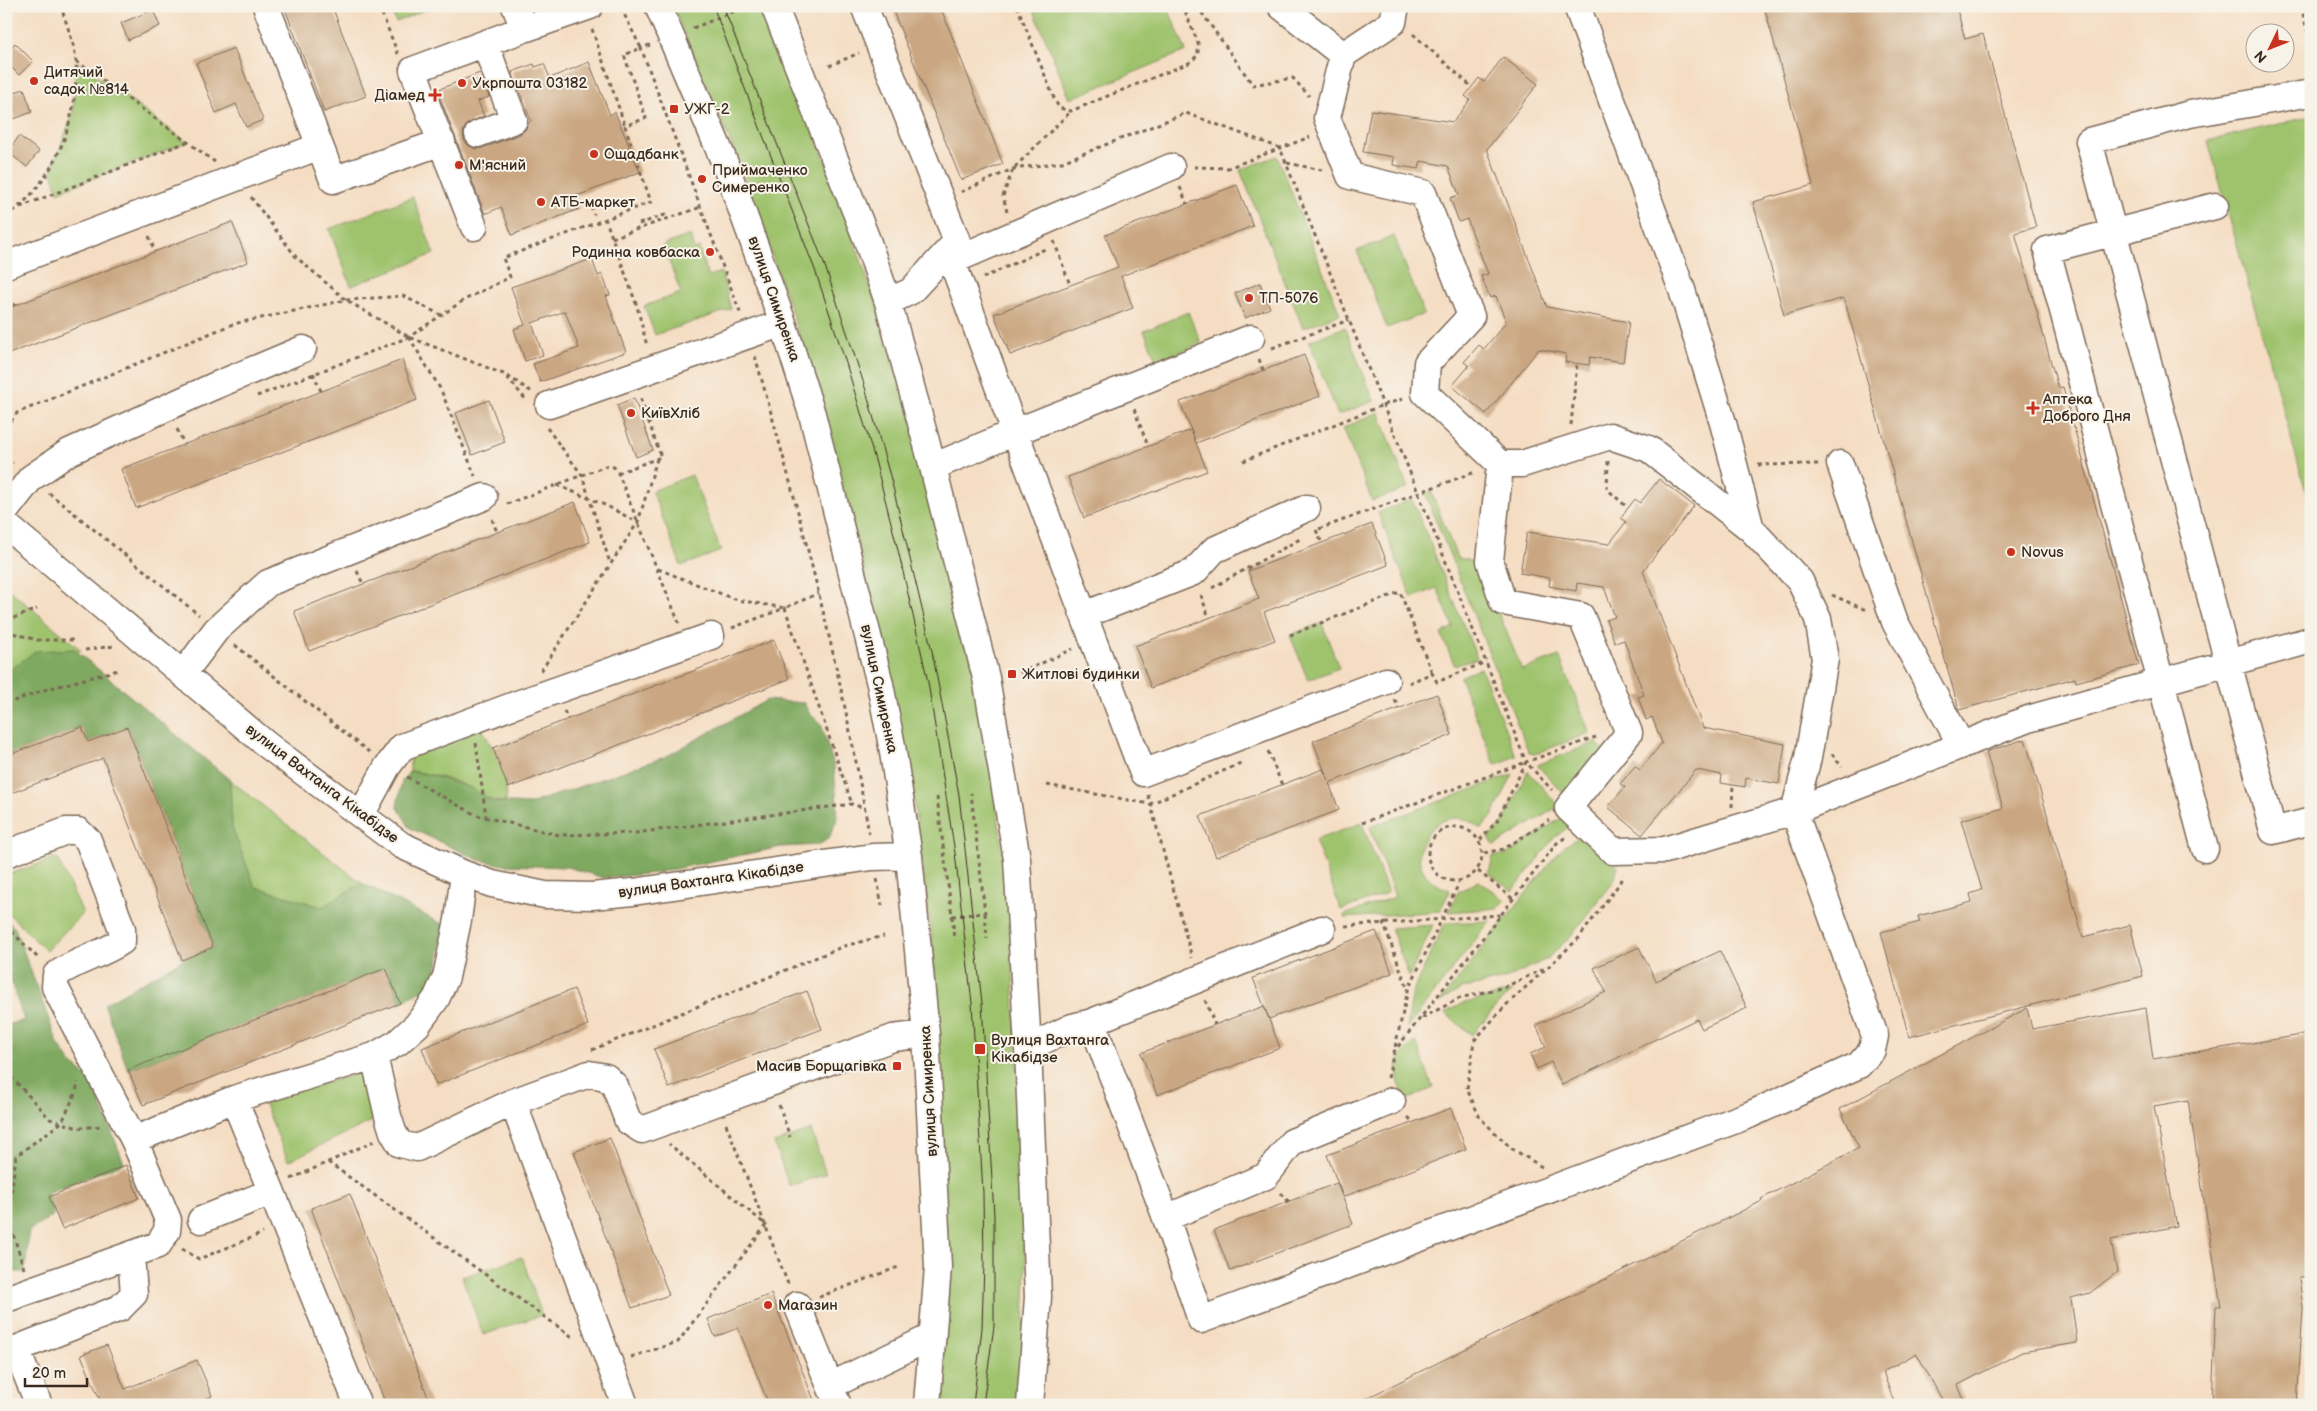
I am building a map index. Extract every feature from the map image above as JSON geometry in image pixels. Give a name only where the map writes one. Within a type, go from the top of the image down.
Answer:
[{"type":"street","points":[[266,6],[333,180],[442,142]]},
{"type":"street","name":"вулиця Симиренка","points":[[658,6],[746,218],[783,323],[812,414],[878,674],[892,746],[909,856],[926,1034],[938,1267],[928,1405]]},
{"type":"street","points":[[774,6],[867,240],[888,302],[933,467],[986,678],[1006,789],[1016,859],[1028,1048],[1038,1297],[1030,1405]]},
{"type":"street","points":[[864,6],[957,241],[911,290],[888,302]]},
{"type":"street","points":[[1281,6],[1343,54]]},
{"type":"street","points":[[1577,6],[1682,290],[1723,423],[1750,529]]},
{"type":"street","points":[[474,226],[413,70],[485,44],[520,18],[587,7]]},
{"type":"street","points":[[1092,1022],[1166,1218],[1201,1320],[1749,1115],[1859,1065],[1872,1050],[1875,1036],[1794,811],[1808,758],[1825,659],[1818,620],[1800,581],[1750,529],[1649,449],[1610,436],[1522,464],[1500,464],[1426,393],[1428,363],[1471,316],[1423,193],[1350,176],[1329,123],[1343,54],[1395,14]]},
{"type":"street","points":[[478,134],[514,120],[485,44]]},
{"type":"street","points":[[2311,93],[2190,114],[2089,141],[2273,831],[2311,821]]},
{"type":"street","points":[[6,264],[320,146]]},
{"type":"street","points":[[1171,166],[952,261],[1143,773],[1259,728],[1397,682]]},
{"type":"street","points":[[2205,849],[2047,250],[2215,206]]},
{"type":"street","points":[[540,410],[783,323]]},
{"type":"street","points":[[933,467],[1126,388],[1258,344]]},
{"type":"street","points":[[6,510],[31,478],[69,452],[212,387],[303,349]]},
{"type":"street","points":[[1500,464],[1490,561],[1503,602],[1581,616],[1627,725],[1629,733],[1576,816],[1613,851],[1665,850],[1794,811],[2028,719],[2311,640]]},
{"type":"street","points":[[1840,464],[1895,622],[1961,745]]},
{"type":"street","points":[[183,674],[216,630],[268,583],[491,502]]},
{"type":"street","points":[[1084,615],[1194,572],[1214,550],[1312,519]]},
{"type":"street","name":"вулиця Вахтанга Кікабідзе","points":[[6,525],[267,745],[401,845],[464,874],[492,884],[545,895],[592,896],[633,892],[872,857],[909,856]]},
{"type":"street","points":[[361,816],[387,767],[402,748],[520,703],[699,640]]},
{"type":"street","points":[[6,854],[66,831],[78,831],[88,840],[122,930],[122,940],[114,946],[65,968],[56,976],[55,987],[130,1132],[168,1220],[166,1231],[158,1245],[6,1299]]},
{"type":"street","points":[[130,1132],[374,1056],[398,1043],[417,1025],[436,999],[446,977],[458,920],[464,874]]},
{"type":"street","points":[[1028,1048],[1072,1027],[1092,1022],[1322,929]]},
{"type":"street","points":[[374,1056],[393,1132],[400,1144],[417,1148],[513,1102],[589,1074],[606,1078],[615,1086],[628,1121],[642,1130],[893,1038],[926,1034]]},
{"type":"street","points":[[234,1099],[358,1405]]},
{"type":"street","points":[[1166,1218],[1266,1176],[1292,1142],[1392,1101]]},
{"type":"street","points":[[513,1102],[625,1405]]},
{"type":"street","points":[[201,1220],[271,1190]]},
{"type":"street","points":[[40,1405],[16,1349],[120,1308],[134,1294],[131,1255]]},
{"type":"street","points":[[797,1305],[834,1395],[933,1336]]},
{"type":"path","points":[[19,208],[51,170],[73,114],[76,61],[61,6]]},
{"type":"path","points":[[379,6],[401,63],[413,70]]},
{"type":"path","points":[[6,458],[387,767],[476,815],[559,835],[636,833],[852,804],[864,808],[830,634],[789,474],[749,335],[642,48],[620,6]]},
{"type":"path","points":[[625,126],[646,118],[624,55],[748,6]]},
{"type":"path","points":[[1017,6],[1059,108],[1071,111]]},
{"type":"path","points":[[1013,234],[1003,196],[1013,169],[1071,111],[1188,63],[1198,55],[1198,44],[1183,6]]},
{"type":"path","points":[[1171,166],[1228,168],[1280,148],[1329,123],[1294,78],[1254,85],[1197,6]]},
{"type":"path","points":[[2301,6],[2311,46]]},
{"type":"path","points":[[409,336],[464,300],[510,277],[503,258],[651,202],[587,7]]},
{"type":"path","points":[[1395,14],[1410,31],[1472,86]]},
{"type":"path","points":[[830,66],[879,44]]},
{"type":"path","points":[[76,61],[236,177],[296,257],[346,300],[409,336],[506,375],[540,410],[582,475],[610,564]]},
{"type":"path","points":[[941,201],[1013,169],[1062,162],[1186,113],[1280,148],[1526,762],[1576,816]]},
{"type":"path","points":[[6,216],[19,208],[188,142]]},
{"type":"path","points":[[1286,163],[1350,176]]},
{"type":"path","points":[[590,206],[594,215]]},
{"type":"path","points":[[612,238],[701,207]]},
{"type":"path","points":[[639,224],[665,215],[667,220]]},
{"type":"path","points":[[605,218],[637,306],[649,354],[632,376],[661,457],[618,473]]},
{"type":"path","points":[[1046,220],[1070,285]]},
{"type":"path","points":[[146,229],[155,252]]},
{"type":"path","points":[[6,288],[15,306]]},
{"type":"path","points":[[6,428],[17,413],[233,324],[346,300],[402,296],[441,315]]},
{"type":"path","points":[[1258,344],[1349,320]]},
{"type":"path","points":[[409,336],[441,390],[491,502],[557,485],[606,466],[614,467],[657,568],[699,640],[785,608],[819,593]]},
{"type":"path","points":[[1568,449],[1577,363]]},
{"type":"path","points":[[506,375],[540,410]]},
{"type":"path","points":[[1126,388],[1148,446]]},
{"type":"path","points":[[1242,460],[1383,405],[1426,393]]},
{"type":"path","points":[[177,427],[184,444]]},
{"type":"path","points":[[1610,436],[1606,489],[1628,508]]},
{"type":"path","points":[[520,703],[638,522],[657,458]]},
{"type":"path","points":[[1312,519],[1418,492],[1500,464]]},
{"type":"path","points":[[557,485],[638,522]]},
{"type":"path","points":[[657,568],[736,600],[785,608]]},
{"type":"path","points":[[1800,581],[1895,622]]},
{"type":"path","points":[[1290,635],[1400,592],[1437,682],[1486,662]]},
{"type":"path","points":[[785,608],[852,804]]},
{"type":"path","points":[[6,621],[37,610]]},
{"type":"path","points":[[6,631],[37,640],[73,640]]},
{"type":"path","points":[[6,704],[44,690],[118,670]]},
{"type":"path","points":[[1397,682],[1432,673]]},
{"type":"path","points":[[1362,823],[1627,725]]},
{"type":"path","points":[[1259,728],[1282,785]]},
{"type":"path","points":[[476,739],[486,817]]},
{"type":"path","points":[[1831,753],[1843,767]]},
{"type":"path","points":[[1480,840],[1497,821],[1526,762]]},
{"type":"path","points":[[1143,773],[1197,979]]},
{"type":"path","points":[[971,793],[987,938]]},
{"type":"path","points":[[937,798],[955,940]]},
{"type":"path","points":[[1484,853],[1504,849],[1576,816]]},
{"type":"path","points":[[1393,1053],[1576,816]]},
{"type":"path","points":[[1392,1101],[1386,1083],[1408,990],[1459,883],[1478,871],[1484,853],[1480,840],[1462,827],[1446,828],[1434,837],[1427,853],[1430,866],[1442,880],[1459,883]]},
{"type":"path","points":[[1568,1183],[1511,1148],[1480,1118],[1467,1089],[1474,1041],[1505,1006],[1578,939],[1620,884],[1630,851]]},
{"type":"path","points":[[1478,871],[1513,899]]},
{"type":"path","points":[[952,916],[985,913]]},
{"type":"path","points":[[1322,929],[1382,922],[1501,914]]},
{"type":"path","points":[[1382,922],[1408,990]]},
{"type":"path","points":[[6,926],[43,963]]},
{"type":"path","points":[[586,1053],[844,946],[884,936]]},
{"type":"path","points":[[1420,1019],[1460,998],[1505,987],[1548,967]]},
{"type":"path","points":[[6,1071],[50,1119],[78,1128],[130,1132]]},
{"type":"path","points":[[771,1083],[790,1137]]},
{"type":"path","points":[[718,1103],[797,1305],[901,1266]]},
{"type":"path","points":[[25,1272],[8,1217],[16,1156],[62,1122]]},
{"type":"path","points":[[650,1128],[766,1225]]},
{"type":"path","points":[[271,1190],[393,1132]]},
{"type":"path","points":[[328,1162],[580,1342]]},
{"type":"path","points":[[162,1238],[199,1259],[285,1224]]},
{"type":"path","points":[[610,1364],[678,1342],[766,1225]]},
{"type":"green space","points":[[389,6],[434,6],[396,22]]},
{"type":"green space","points":[[673,6],[763,6],[834,183],[875,300],[911,415],[974,672],[993,780],[1010,902],[1026,1266],[1022,1405],[939,1405],[938,1028],[932,938],[913,794],[877,616],[819,398],[787,298],[740,165]]},
{"type":"green space","points":[[1032,6],[1167,6],[1186,51],[1070,99]]},
{"type":"green space","points":[[76,61],[187,142],[58,192],[51,170],[73,114]]},
{"type":"green space","points":[[2311,116],[2311,510],[2208,141]]},
{"type":"green space","points":[[1277,156],[1340,314],[1303,328],[1240,170]]},
{"type":"green space","points":[[413,197],[434,254],[351,286],[329,229]]},
{"type":"green space","points":[[690,235],[694,250],[699,248],[708,276],[721,272],[731,309],[655,335],[644,306],[681,293],[663,245]]},
{"type":"green space","points":[[1394,236],[1424,314],[1387,328],[1357,251]]},
{"type":"green space","points":[[1188,312],[1201,343],[1157,362],[1144,331]]},
{"type":"green space","points":[[1345,327],[1374,401],[1338,415],[1309,341]]},
{"type":"green space","points":[[1379,412],[1408,488],[1372,501],[1343,428]]},
{"type":"green space","points":[[692,475],[721,551],[681,566],[652,491]]},
{"type":"green space","points":[[1431,491],[1457,558],[1472,562],[1482,572],[1522,670],[1559,656],[1590,733],[1535,754],[1529,753],[1425,493]]},
{"type":"green space","points":[[1412,499],[1477,658],[1455,666],[1441,634],[1453,627],[1437,588],[1412,598],[1378,513]]},
{"type":"green space","points":[[6,587],[81,650],[6,677]]},
{"type":"green space","points":[[1322,623],[1339,668],[1308,680],[1290,635]]},
{"type":"green space","points":[[74,649],[230,780],[232,828],[255,887],[322,907],[362,883],[444,925],[435,983],[400,1003],[386,968],[128,1070],[104,1004],[182,960],[213,947],[128,727],[88,742],[82,727],[6,756],[6,673],[36,651]]},
{"type":"green space","points":[[1481,668],[1516,756],[1495,765],[1460,677]]},
{"type":"green space","points":[[767,700],[804,703],[810,714],[821,724],[834,766],[838,817],[829,838],[819,845],[781,847],[655,873],[604,878],[567,867],[504,865],[479,860],[410,828],[397,806],[402,781],[410,771],[431,775],[471,788],[493,802],[530,804],[667,756]]},
{"type":"green space","points":[[481,727],[500,763],[506,783],[506,802],[491,799],[448,779],[410,771],[410,757]]},
{"type":"green space","points":[[1596,742],[1604,751],[1565,795],[1537,765]]},
{"type":"green space","points":[[1528,771],[1559,806],[1494,846],[1489,837],[1502,825]]},
{"type":"green space","points":[[1513,774],[1492,817],[1481,829],[1464,819],[1450,819],[1437,824],[1428,833],[1421,845],[1420,858],[1423,870],[1433,882],[1450,890],[1440,911],[1345,918],[1344,915],[1395,897],[1370,827]]},
{"type":"green space","points":[[230,780],[362,883],[322,907],[255,887],[232,828]]},
{"type":"green space","points":[[1567,814],[1575,822],[1554,838],[1513,891],[1489,873],[1493,856],[1506,855]]},
{"type":"green space","points":[[1362,823],[1388,893],[1341,910],[1315,840]]},
{"type":"green space","points":[[1585,833],[1618,867],[1614,881],[1572,935],[1547,959],[1505,979],[1461,989],[1440,1002],[1557,854],[1565,846]]},
{"type":"green space","points":[[57,858],[83,913],[46,951],[6,911],[6,875]]},
{"type":"green space","points":[[1479,881],[1505,900],[1499,908],[1449,912],[1458,892]]},
{"type":"green space","points":[[6,919],[15,928],[58,1044],[71,1063],[91,1080],[124,1163],[47,1193],[54,1215],[29,1231],[25,1272],[6,1274],[6,1025],[24,1020],[6,968]]},
{"type":"green space","points":[[1490,921],[1407,1028],[1413,991],[1445,923]]},
{"type":"green space","points":[[1433,925],[1409,977],[1391,928]]},
{"type":"green space","points":[[1513,991],[1500,1002],[1472,1035],[1445,1013],[1461,1004]]},
{"type":"green space","points":[[1416,1041],[1433,1088],[1409,1099],[1400,1086],[1398,1064],[1400,1057]]},
{"type":"green space","points":[[365,1072],[372,1121],[288,1161],[263,1100]]},
{"type":"green space","points":[[811,1130],[826,1174],[789,1186],[774,1143]]},
{"type":"green space","points":[[522,1257],[542,1315],[483,1335],[462,1277]]},
{"type":"building","points":[[284,6],[332,6],[366,96],[324,112]]},
{"type":"building","points":[[891,6],[940,6],[1003,164],[961,180]]},
{"type":"building","points":[[1764,6],[1956,6],[1965,39],[1983,34],[2036,227],[2015,233],[2058,388],[2063,387],[2139,665],[2076,682],[2075,678],[1959,710],[1844,298],[1784,315],[1753,202],[1813,185]]},
{"type":"building","points":[[153,10],[160,26],[128,40],[121,23]]},
{"type":"building","points":[[15,43],[33,61],[19,75],[6,62],[6,52]]},
{"type":"building","points":[[234,48],[263,120],[246,127],[236,104],[216,113],[196,63]]},
{"type":"building","points":[[1503,57],[1538,84],[1487,149],[1547,307],[1629,322],[1623,362],[1590,357],[1589,365],[1565,362],[1566,354],[1539,349],[1486,414],[1452,386],[1469,366],[1464,362],[1479,345],[1484,349],[1506,322],[1496,296],[1490,298],[1481,276],[1488,274],[1467,219],[1459,222],[1450,198],[1459,195],[1448,166],[1421,161],[1419,169],[1393,165],[1394,157],[1363,152],[1371,110],[1453,122],[1470,100],[1465,96],[1479,78],[1484,82]]},
{"type":"building","points":[[589,62],[610,115],[615,112],[640,172],[574,197],[579,209],[512,235],[501,207],[485,214],[437,90],[480,73],[489,97],[478,101],[484,116],[467,124],[463,132],[464,140],[468,145],[475,149],[483,148],[520,134],[531,120],[512,72],[534,64],[535,67],[544,64],[550,78]]},
{"type":"building","points":[[24,89],[32,112],[14,119],[6,95]]},
{"type":"building","points":[[19,136],[39,151],[27,167],[8,152]]},
{"type":"building","points":[[1237,185],[1253,226],[1121,276],[1133,308],[1010,355],[994,314],[1118,267],[1105,235]]},
{"type":"building","points":[[232,222],[248,262],[6,355],[6,309]]},
{"type":"building","points":[[592,259],[598,276],[602,274],[610,295],[606,296],[626,352],[540,382],[533,364],[579,348],[565,311],[532,323],[543,355],[525,361],[514,329],[525,325],[511,287]]},
{"type":"building","name":"ТП-5076","points":[[1260,283],[1270,308],[1245,318],[1235,293]]},
{"type":"building","points":[[1304,355],[1320,396],[1196,443],[1180,402]]},
{"type":"building","points":[[402,360],[417,400],[136,508],[121,469]]},
{"type":"building","points":[[634,398],[653,450],[636,457],[617,405]]},
{"type":"building","points":[[489,400],[505,442],[472,455],[456,413]]},
{"type":"building","points":[[1191,430],[1207,471],[1084,518],[1068,477]]},
{"type":"building","points":[[1659,479],[1694,506],[1643,571],[1703,728],[1785,744],[1779,784],[1746,778],[1745,787],[1721,783],[1722,775],[1696,770],[1642,835],[1608,807],[1625,787],[1620,784],[1635,766],[1640,770],[1662,743],[1652,717],[1646,720],[1638,697],[1644,695],[1624,640],[1615,643],[1606,620],[1615,617],[1604,587],[1577,583],[1576,591],[1549,586],[1550,578],[1520,573],[1527,532],[1609,544],[1626,522],[1621,518],[1628,508],[1635,499],[1640,503]]},
{"type":"building","points":[[575,502],[590,542],[309,651],[294,611]]},
{"type":"building","points":[[1372,524],[1388,565],[1264,612],[1275,640],[1151,688],[1135,646],[1259,599],[1248,571]]},
{"type":"building","points":[[774,640],[789,679],[508,788],[493,748]]},
{"type":"building","points":[[1437,694],[1452,735],[1329,783],[1339,810],[1216,857],[1200,816],[1323,769],[1328,780],[1313,741]]},
{"type":"building","points":[[82,727],[88,742],[127,727],[213,947],[182,960],[103,758],[6,795],[6,756]]},
{"type":"building","points":[[2025,739],[2083,937],[2130,925],[2143,976],[1909,1037],[1881,932],[1920,922],[1918,916],[1972,902],[1970,894],[1982,890],[1961,820],[2003,808],[1986,752]]},
{"type":"building","points":[[1376,931],[1392,973],[1269,1019],[1253,978]]},
{"type":"building","points":[[1639,947],[1656,981],[1720,951],[1747,1008],[1702,1029],[1697,1019],[1562,1085],[1551,1062],[1537,1069],[1530,1054],[1546,1047],[1536,1025],[1606,992],[1594,968]]},
{"type":"building","points":[[386,968],[400,1003],[143,1105],[128,1070]]},
{"type":"building","points":[[574,989],[588,1025],[436,1085],[422,1048]]},
{"type":"building","points":[[807,991],[822,1029],[669,1088],[654,1049]]},
{"type":"building","points":[[1264,1006],[1280,1048],[1157,1095],[1141,1053]]},
{"type":"building","points":[[2027,1008],[2032,1029],[2146,1008],[2153,1059],[2308,1034],[2311,1070],[2311,1277],[2299,1277],[2303,1308],[2297,1405],[2212,1405],[2216,1306],[2221,1306],[2188,1100],[2154,1106],[2177,1226],[2111,1240],[2117,1272],[2090,1293],[2071,1298],[2077,1343],[2022,1352],[1958,1385],[1966,1405],[1945,1405],[1917,1354],[1915,1354],[1883,1372],[1895,1405],[1353,1405],[1762,1201],[1761,1199],[1859,1148],[1840,1109]]},
{"type":"building","points":[[1451,1108],[1466,1149],[1343,1197],[1327,1155]]},
{"type":"building","points":[[610,1138],[669,1295],[632,1308],[574,1152]]},
{"type":"building","points":[[126,1165],[139,1198],[62,1229],[49,1197]]},
{"type":"building","points":[[1337,1183],[1353,1224],[1230,1271],[1214,1230]]},
{"type":"building","points":[[350,1194],[431,1405],[386,1405],[311,1208]]},
{"type":"building","points":[[771,1294],[816,1405],[769,1405],[738,1328],[715,1337],[708,1319]]},
{"type":"building","points":[[107,1345],[125,1389],[197,1360],[212,1396],[191,1405],[89,1405],[100,1400],[81,1355]]},
{"type":"tram line","points":[[713,6],[815,270],[846,363],[875,460],[899,554],[928,682],[955,853],[972,1003],[983,1193],[984,1263],[982,1328],[973,1405]]},
{"type":"tram line","points":[[723,6],[825,266],[864,384],[892,483],[932,651],[959,795],[982,1003],[994,1216],[994,1326],[983,1405]]},
{"type":"place","name":"Дитячий садок №814","points":[[34,81]]},
{"type":"place","name":"Укрпошта 03182","points":[[462,83]]},
{"type":"place","name":"Діамед","points":[[435,95]]},
{"type":"place","name":"УЖГ-2","points":[[674,109]]},
{"type":"place","name":"Ощадбанк","points":[[594,154]]},
{"type":"place","name":"М'ясний","points":[[459,165]]},
{"type":"place","name":"Приймаченко Симеренко","points":[[702,179]]},
{"type":"place","name":"АТБ-маркет","points":[[541,202]]},
{"type":"place","name":"Родинна ковбаска","points":[[710,252]]},
{"type":"place","name":"ТП-5076","points":[[1249,298]]},
{"type":"place","name":"Аптека Доброго Дня","points":[[2033,408]]},
{"type":"place","name":"КиївХліб","points":[[631,413]]},
{"type":"place","name":"Novus","points":[[2011,552]]},
{"type":"place","name":"Житлові будинки","points":[[1012,674]]},
{"type":"place","name":"Вулиця Вахтанга Кікабідзе","points":[[980,1049]]},
{"type":"place","name":"Масив Борщагівка","points":[[897,1066]]},
{"type":"place","name":"Магазин","points":[[768,1305]]}]
